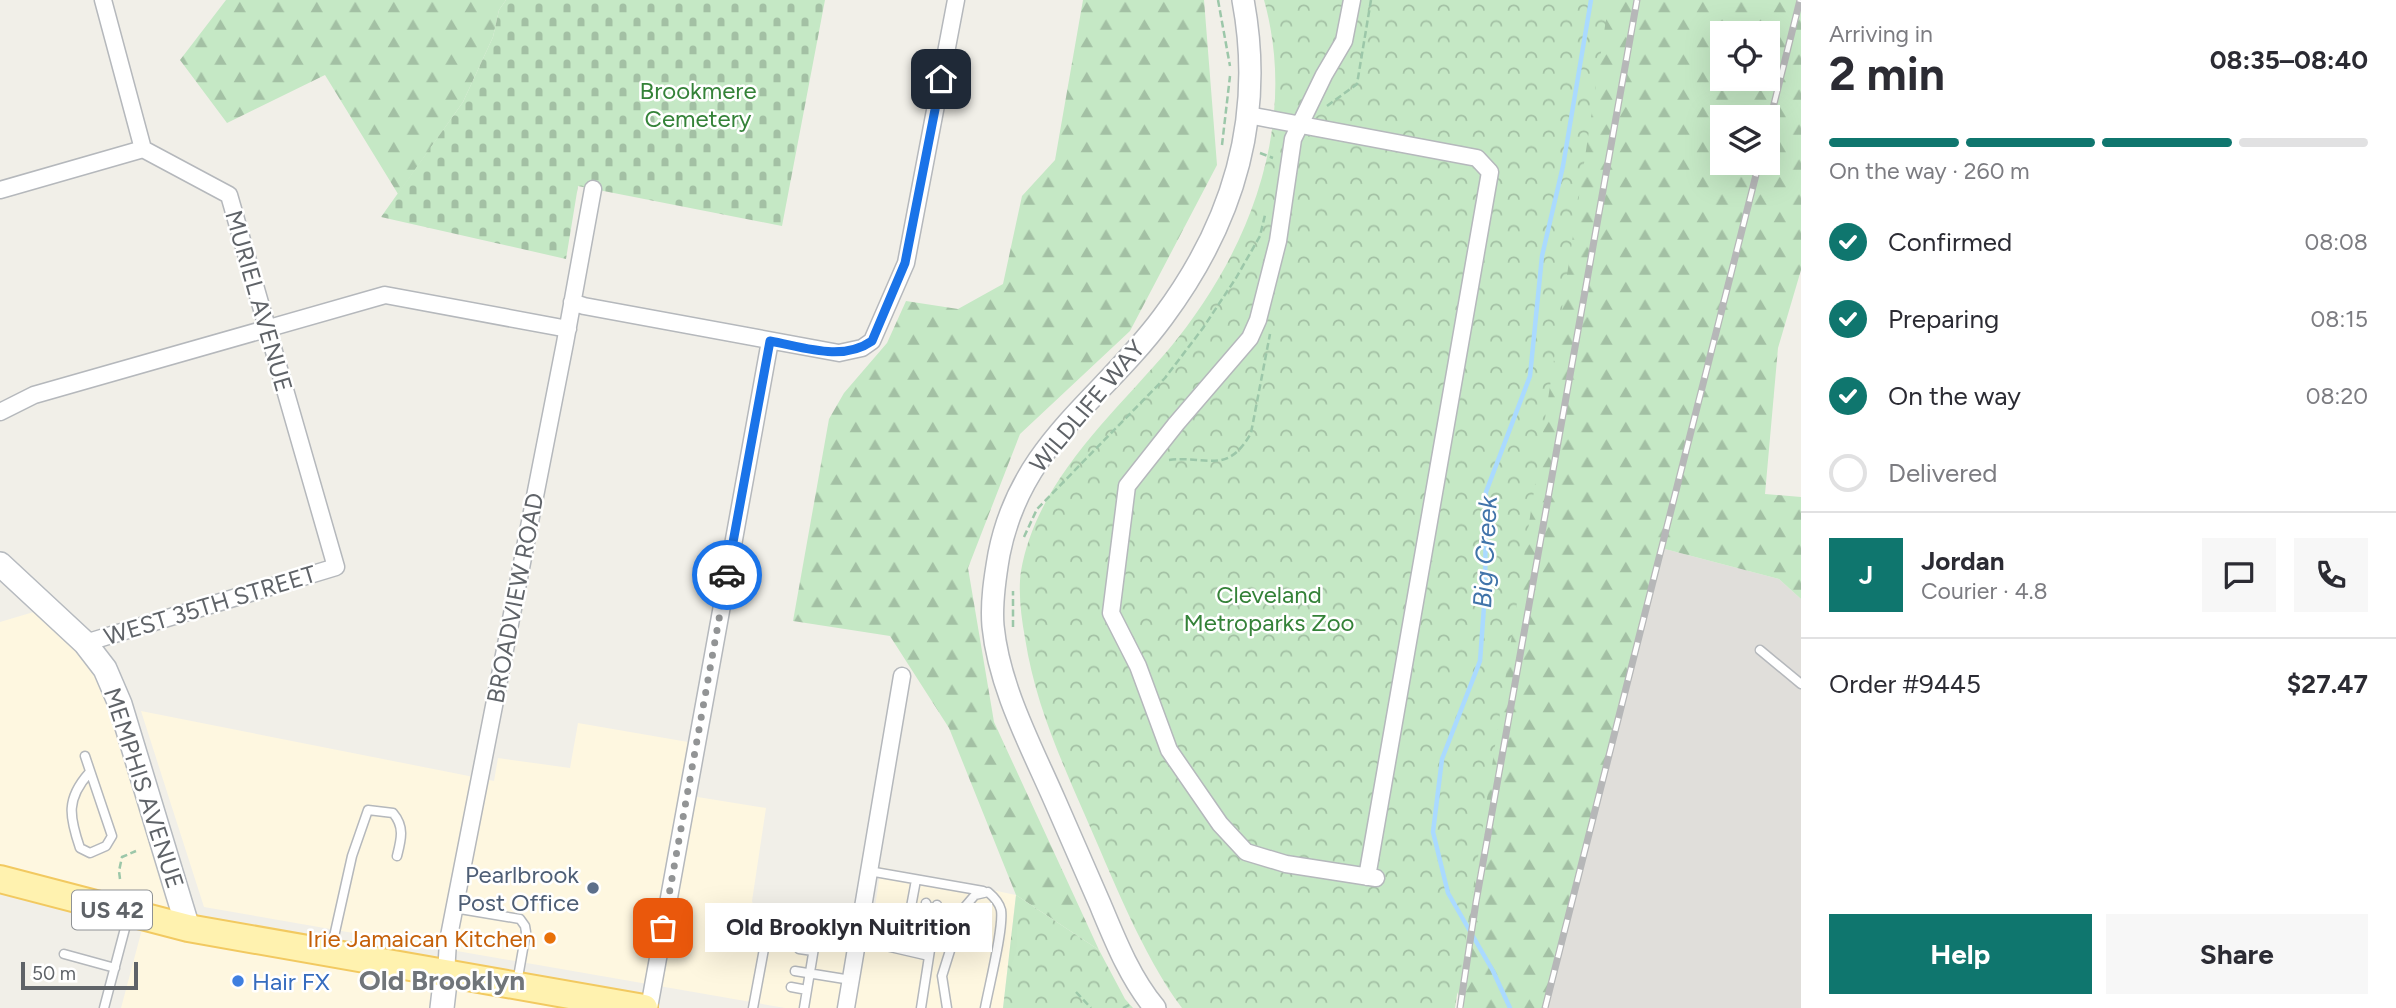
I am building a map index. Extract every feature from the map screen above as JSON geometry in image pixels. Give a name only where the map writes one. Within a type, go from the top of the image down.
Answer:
[{"type":"main road","name":"MEMPHIS AVENUE","points":[[0,564],[85,643],[105,668],[120,704],[188,928]]},
{"type":"main road","name":"US 42","points":[[0,879],[188,928],[516,986],[606,1005],[643,1008]]},
{"type":"main road","name":"BROADVIEW ROAD","points":[[442,1008],[446,974]]},
{"type":"street","points":[[0,190],[144,149],[103,0]]},
{"type":"street","points":[[572,302],[839,353],[862,348],[872,341],[905,263],[956,0]]},
{"type":"street","name":"WILDLIFE WAY","points":[[1155,1008],[1131,972],[1111,930],[1004,678],[993,627],[994,579],[1004,531],[1021,487],[1066,423],[1162,319],[1191,277],[1215,231],[1243,150],[1248,115],[1249,50],[1244,0]]},
{"type":"street","points":[[1248,115],[1302,124],[1477,158],[1490,172],[1371,877],[1286,864],[1246,852],[1220,824],[1169,750],[1138,666],[1111,613],[1127,486],[1250,338],[1258,320],[1278,241],[1293,139],[1302,124],[1324,75],[1344,41],[1352,0]]},
{"type":"street","name":"MURIEL AVENUE","points":[[144,149],[229,195],[336,567]]},
{"type":"street","name":"BROADVIEW ROAD","points":[[446,974],[454,908],[568,329],[593,188]]},
{"type":"street","points":[[0,412],[34,395],[385,295],[568,329]]},
{"type":"street","points":[[649,1008],[770,341]]},
{"type":"street","name":"WEST 35TH STREET","points":[[85,643],[336,567]]},
{"type":"street","points":[[846,1008],[902,676]]},
{"type":"lane","points":[[1760,650],[1801,684]]},
{"type":"lane","points":[[85,756],[112,836],[106,846],[90,853],[80,848],[71,803],[74,793],[89,773]]},
{"type":"lane","points":[[330,953],[352,856],[368,810],[393,814],[399,820],[402,827],[397,856]]},
{"type":"lane","points":[[869,871],[988,892],[996,898],[1001,909],[1000,924],[985,1008]]},
{"type":"lane","points":[[903,950],[916,880]]},
{"type":"lane","points":[[930,883],[927,899],[935,923]]},
{"type":"lane","points":[[920,1008],[941,884]]},
{"type":"lane","points":[[947,1008],[942,976],[963,909],[975,895],[988,892]]},
{"type":"lane","points":[[454,908],[520,919],[526,926],[516,986]]},
{"type":"lane","points":[[104,1008],[128,914]]},
{"type":"lane","points":[[753,1008],[769,922],[817,930],[929,956]]},
{"type":"lane","points":[[804,1008],[817,930]]},
{"type":"lane","points":[[765,944],[775,946]]},
{"type":"lane","points":[[799,949],[813,951]]},
{"type":"lane","points":[[64,954],[115,968]]},
{"type":"lane","points":[[761,966],[771,968]]},
{"type":"lane","points":[[795,971],[851,980]]},
{"type":"lane","points":[[757,982],[769,984]]},
{"type":"lane","points":[[792,988],[807,990]]},
{"type":"path","points":[[1218,0],[1230,70],[1221,141],[1223,145],[1231,148]]},
{"type":"path","points":[[1357,84],[1371,0]]},
{"type":"path","points":[[1167,460],[1186,457],[1212,463],[1221,460]]},
{"type":"path","points":[[120,879],[122,858],[135,851]]},
{"type":"path","points":[[1076,992],[1091,1008]]},
{"type":"shaded area","points":[[1661,548],[1779,579],[1801,599],[1801,1008],[1545,1008]]},
{"type":"shaded area","points":[[47,608],[105,669],[188,928],[644,1008],[121,1008],[145,918],[0,879],[0,622]]},
{"type":"shaded area","points":[[141,711],[494,781],[498,758],[570,768],[578,723],[688,742],[679,794],[766,808],[752,901],[758,918],[872,927],[881,867],[1016,895],[1003,1008],[785,1008],[204,907]]},
{"type":"green space","points":[[226,0],[506,0],[499,10],[493,37],[463,102],[398,194],[325,75],[227,123],[180,60]]},
{"type":"green space","name":"Brookmere Cemetery","points":[[506,0],[825,0],[782,226],[578,186],[566,259],[381,217],[463,102],[493,37],[499,10]]},
{"type":"green space","points":[[1083,0],[1204,0],[1217,165],[1130,331],[1020,434],[968,568],[994,722],[1099,950],[1016,895],[949,728],[890,636],[793,621],[829,419],[844,393],[887,343],[906,301],[958,309],[1003,284],[1022,196],[1055,160]]},
{"type":"green space","name":"Cleveland Metroparks Zoo","points":[[1264,0],[1609,0],[1455,1008],[1182,1008],[1154,964],[1116,888],[1057,748],[1041,706],[1029,661],[1021,613],[1020,579],[1030,538],[1043,507],[1080,451],[1169,349],[1197,312],[1223,272],[1260,185],[1270,140],[1275,94],[1273,47]]},
{"type":"green space","points":[[1591,0],[1801,0],[1801,270],[1778,348],[1765,494],[1801,497],[1801,599],[1779,579],[1661,548],[1545,1008],[1464,1008],[1421,909]]},
{"type":"green space","points":[[1016,895],[1099,950],[1125,999],[1133,1008],[1003,1008]]},
{"type":"waterway","name":"Big Creek","points":[[1510,1008],[1493,971],[1448,893],[1433,832],[1442,759],[1480,661],[1485,593],[1486,492],[1530,376],[1542,256],[1563,166],[1591,0]]},
{"type":"railway","points":[[1460,1008],[1476,902],[1637,0]]},
{"type":"railway","points":[[1774,105],[1800,0]]},
{"type":"railway","points":[[1545,1008],[1756,175]]},
{"type":"way so far","points":[[663,928],[727,575]]},
{"type":"place","name":"Pearlbrook Post Office","points":[[593,888]]},
{"type":"place","name":"Old Brooklyn Nuitrition","points":[[663,928]]},
{"type":"place","name":"Irie Jamaican Kitchen","points":[[550,938]]},
{"type":"place","name":"Hair FX","points":[[238,981]]},
{"type":"district","name":"Old Brooklyn","points":[[442,980]]},
{"type":"route","points":[[727,575],[770,341],[839,353],[862,348],[872,341],[905,263],[941,79]]}]
